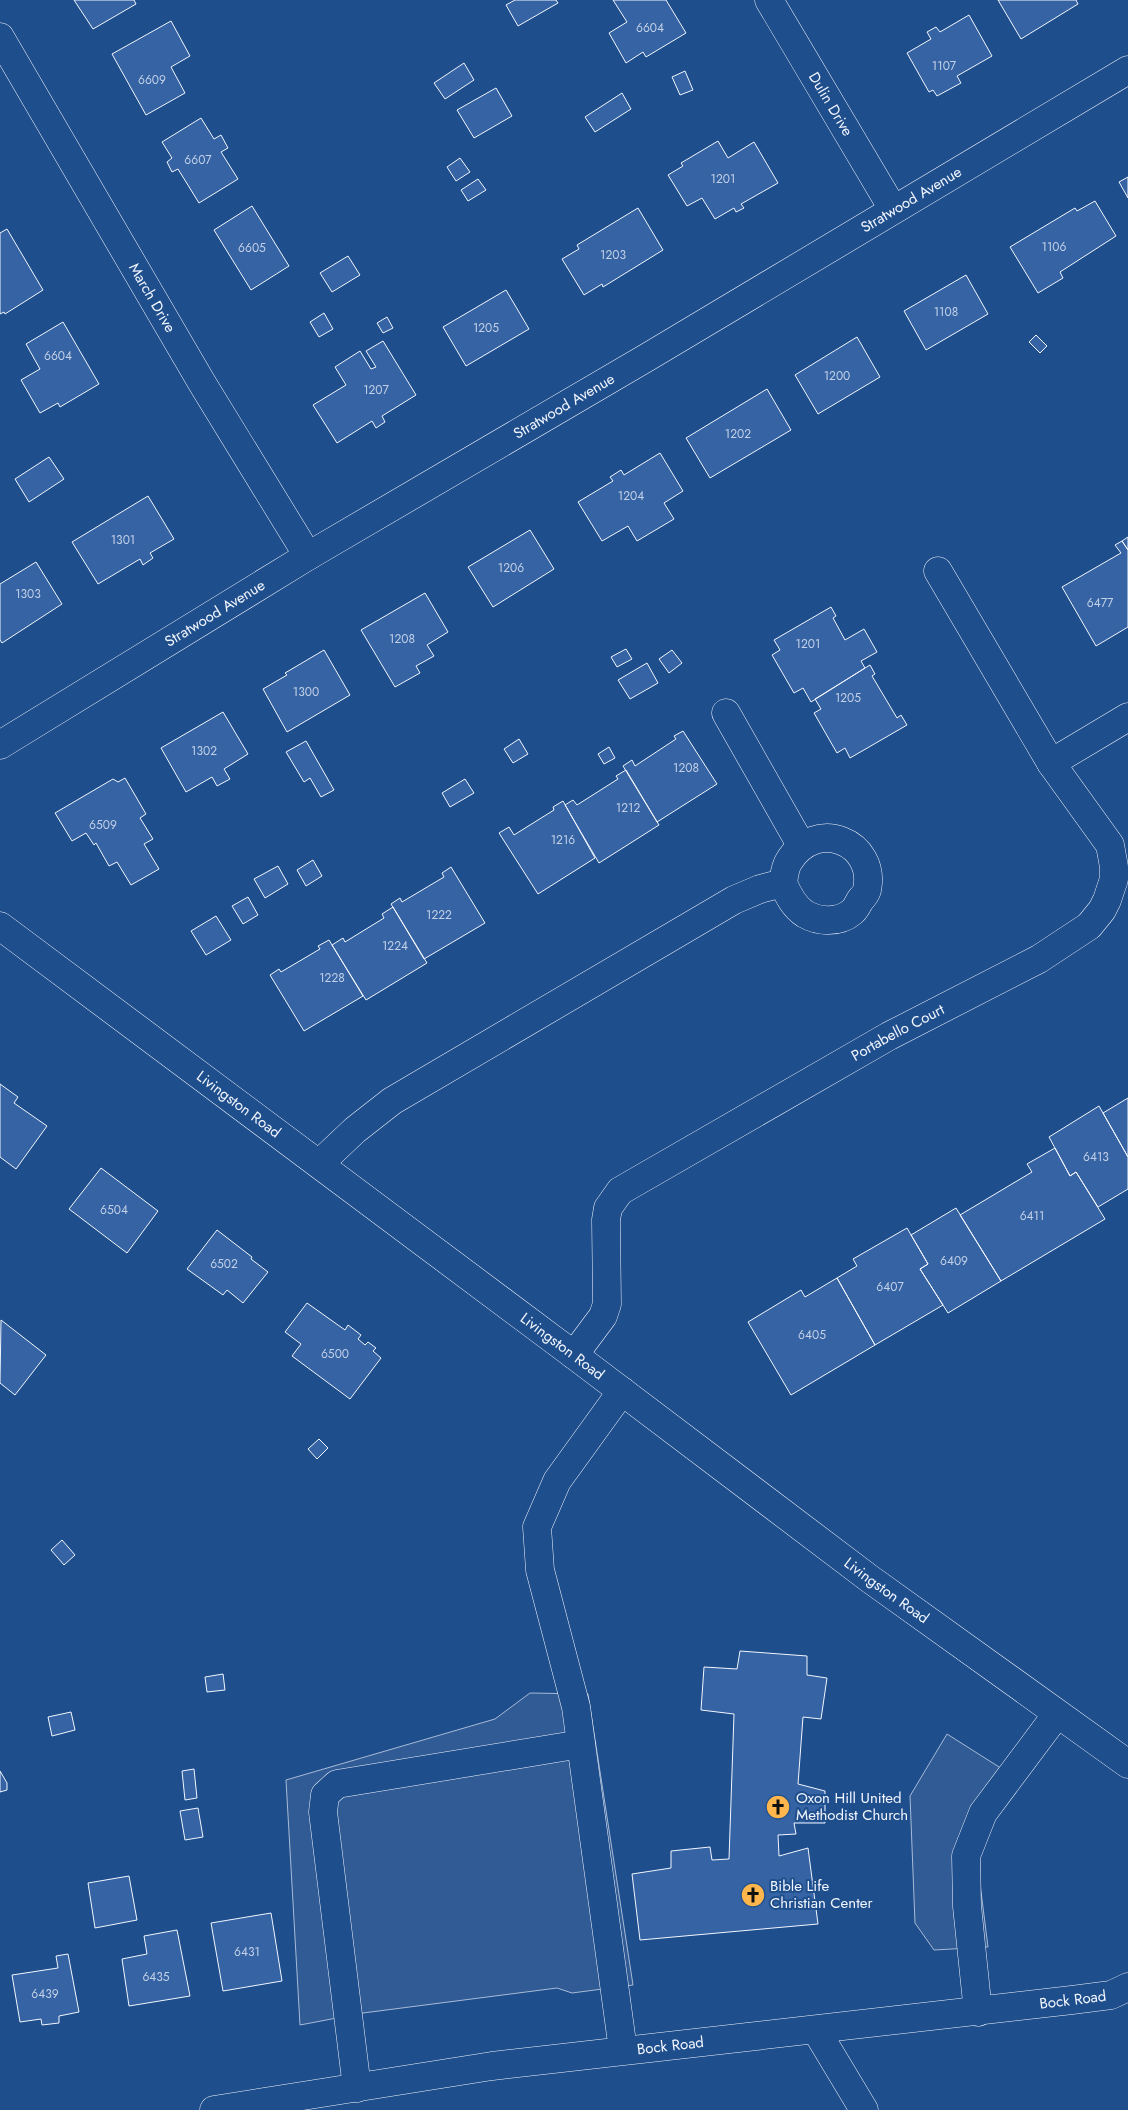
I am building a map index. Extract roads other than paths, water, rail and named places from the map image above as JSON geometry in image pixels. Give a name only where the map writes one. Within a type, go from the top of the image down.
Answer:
[{"type":"street","name":"Dulin Drive","points":[[769,0],[893,209]]},
{"type":"street","name":"March Drive","points":[[0,37],[202,383],[308,556]]},
{"type":"street","name":"Stratwood Avenue","points":[[0,745],[308,556],[646,358],[1128,70]]},
{"type":"street","name":"Portabello Court","points":[[574,1355],[603,1316],[607,1304],[606,1220],[608,1208],[620,1191],[890,1036],[1040,959],[1076,935],[1096,918],[1111,892],[1114,879],[1113,856],[1105,836],[1051,763],[938,571]]},
{"type":"street","points":[[726,713],[801,846]]},
{"type":"street","points":[[1051,763],[1128,717]]},
{"type":"street","points":[[834,837],[850,844],[866,864],[867,890],[853,912],[837,919],[820,920],[804,913],[791,900],[783,883],[788,862],[801,846],[817,838],[834,837]]},
{"type":"street","points":[[319,1164],[355,1130],[392,1101],[734,900],[760,889],[783,883]]},
{"type":"street","name":"Livingston Road","points":[[0,926],[870,1579],[1128,1764]]},
{"type":"street","points":[[622,1391],[556,1481],[538,1526],[540,1570],[576,1707],[623,2050]]},
{"type":"street","points":[[978,2012],[967,1906],[966,1856],[983,1813],[1057,1714]]},
{"type":"street","points":[[357,2088],[323,1812],[325,1795],[337,1784],[581,1744]]},
{"type":"street","name":"Bock Road","points":[[214,2110],[492,2066],[978,2012],[1111,1995],[1128,1987]]},
{"type":"street","points":[[816,2030],[864,2110]]},
{"type":"place","name":"Oxon Hill United Methodist Church","points":[[778,1807]]},
{"type":"place","name":"Bible Life Christian Center","points":[[753,1895]]}]
